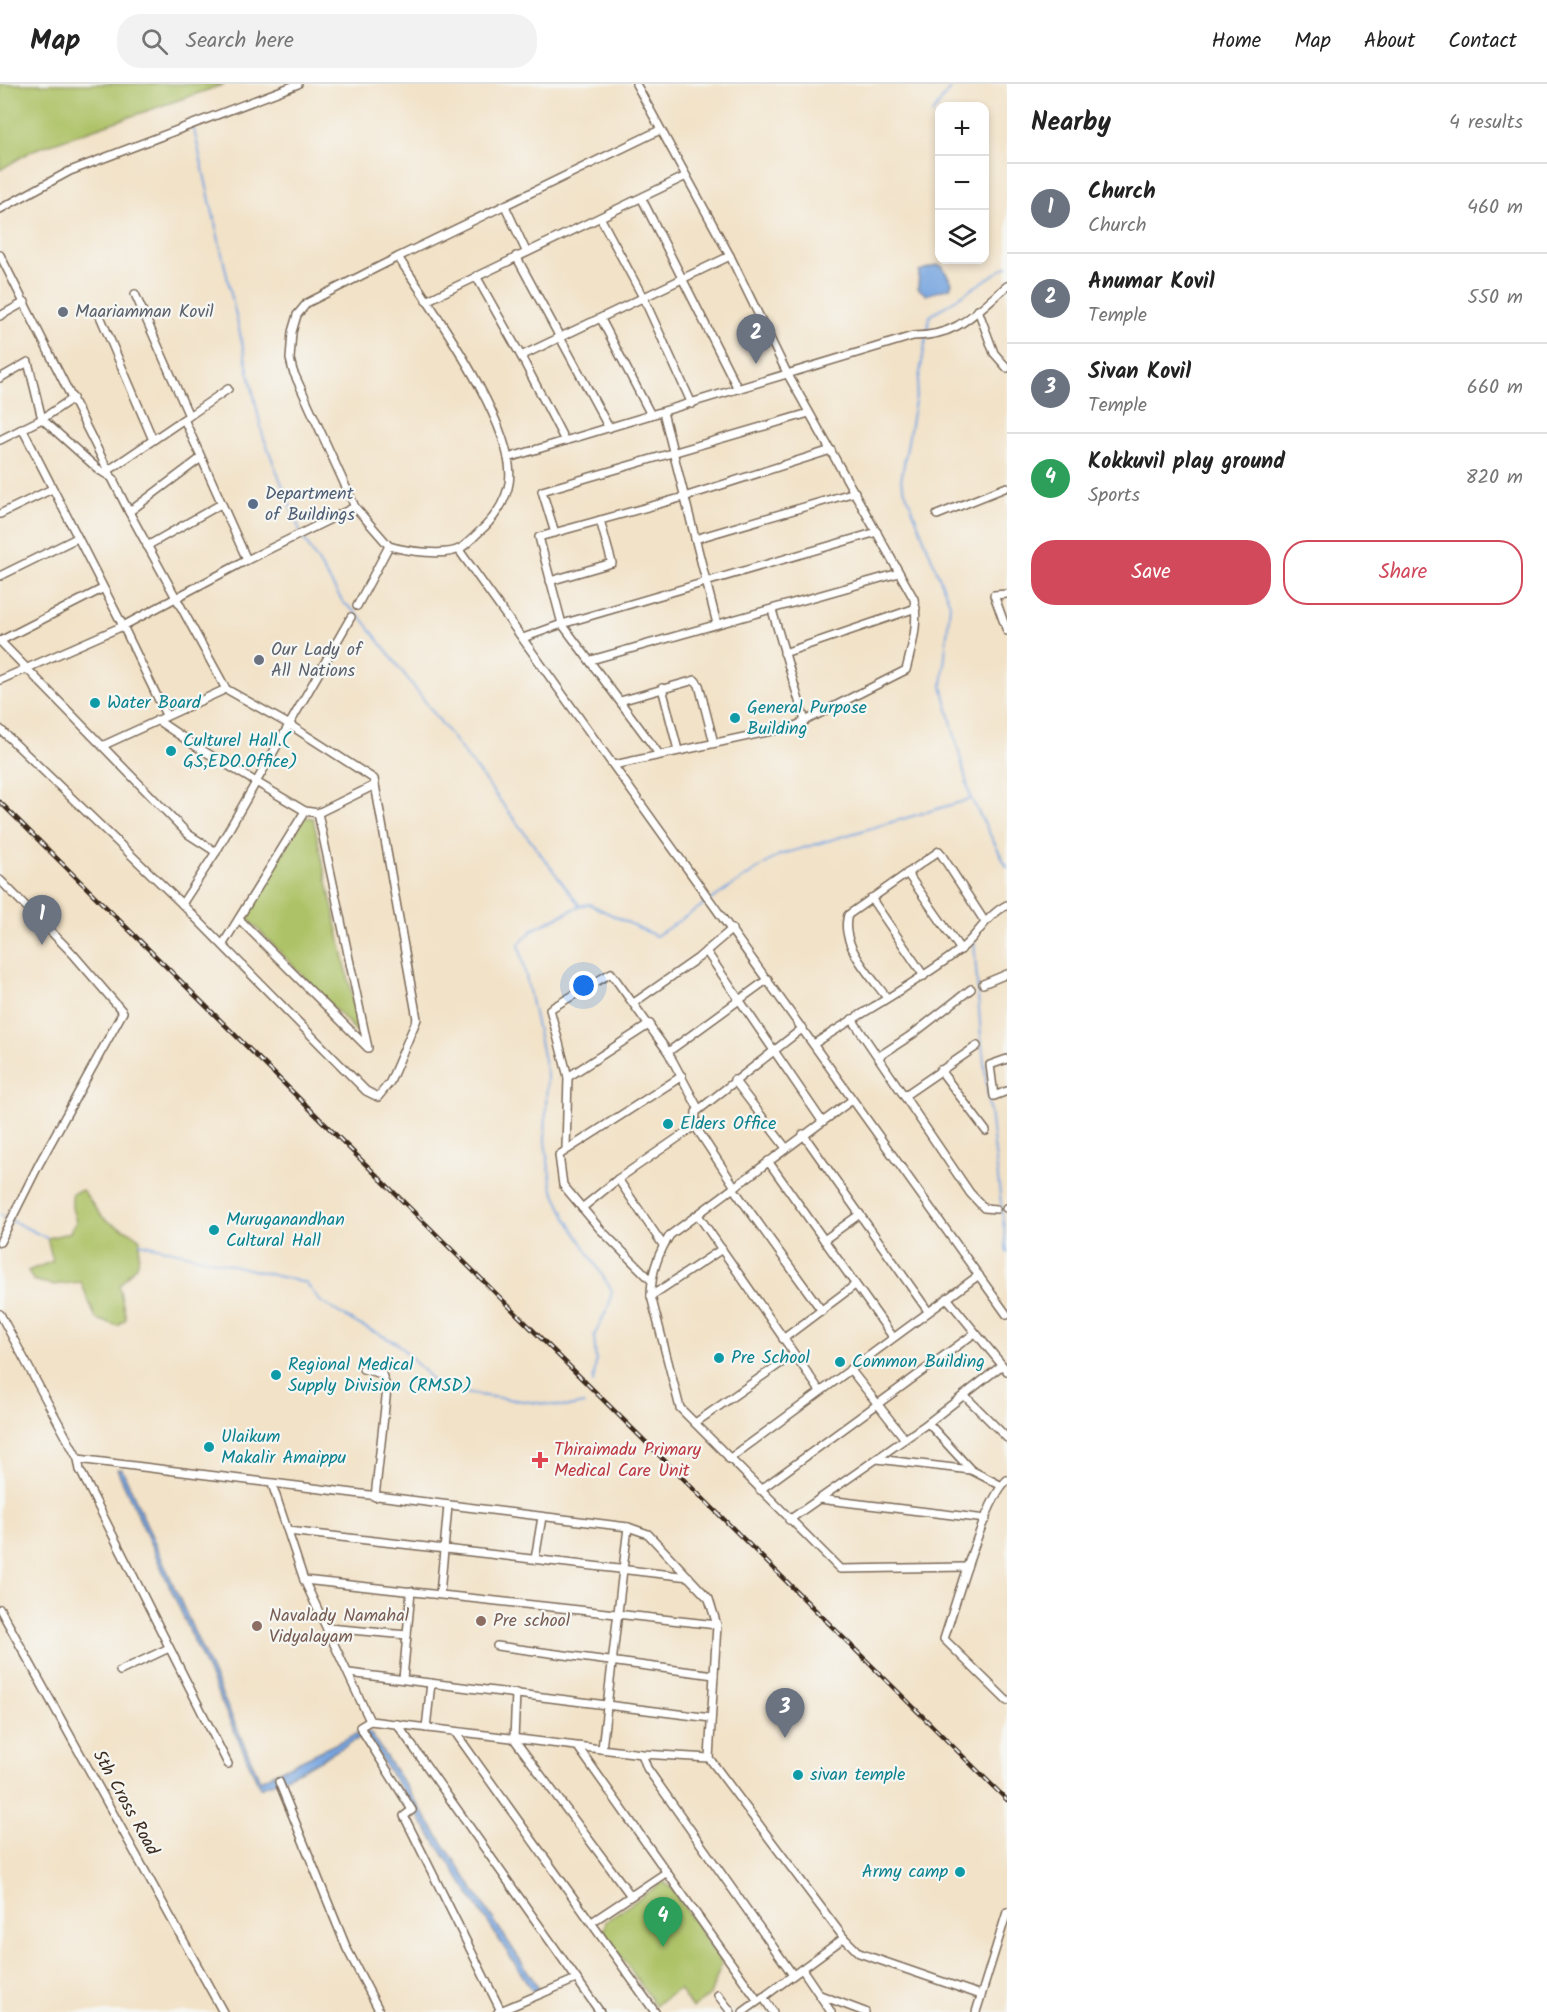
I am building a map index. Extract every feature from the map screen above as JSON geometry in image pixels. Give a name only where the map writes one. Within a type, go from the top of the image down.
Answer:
[{"type":"street","points":[[0,208],[70,171],[298,84]]},
{"type":"street","points":[[614,765],[795,726],[906,670],[914,641],[916,608],[914,599],[787,373],[730,256],[636,84]]},
{"type":"street","points":[[398,257],[486,400],[499,428],[508,458],[508,488],[492,521],[459,550],[432,552],[389,546],[355,507],[293,371],[290,359],[292,332],[297,315],[307,303],[398,257],[660,130]]},
{"type":"street","points":[[426,301],[526,251],[601,219],[686,176]]},
{"type":"street","points":[[642,199],[685,280],[738,389]]},
{"type":"street","points":[[505,206],[526,251]]},
{"type":"street","points":[[601,219],[644,299],[693,404]]},
{"type":"street","points":[[0,255],[110,470],[129,512],[226,689],[374,779],[417,1019],[390,1082],[378,1097],[366,1091],[223,944],[0,729]]},
{"type":"street","points":[[516,256],[609,428]]},
{"type":"street","points":[[521,356],[685,280],[730,256]]},
{"type":"street","points":[[476,276],[565,441]]},
{"type":"street","points":[[508,458],[914,336],[936,336],[959,327],[1007,286]]},
{"type":"street","points":[[135,294],[201,458],[247,560]]},
{"type":"street","points":[[0,316],[25,302]]},
{"type":"street","points":[[978,310],[994,353],[1007,368]]},
{"type":"street","points":[[100,316],[153,440]]},
{"type":"street","points":[[602,319],[651,415]]},
{"type":"street","points":[[0,378],[28,363],[42,418],[99,470],[114,479]]},
{"type":"street","points":[[110,470],[228,389]]},
{"type":"street","points":[[0,440],[42,418],[73,398]]},
{"type":"street","points":[[663,412],[717,624]]},
{"type":"street","points":[[555,533],[542,491],[809,412]]},
{"type":"street","points":[[22,428],[166,715]]},
{"type":"street","points":[[659,754],[562,624],[539,537],[684,497],[831,450]]},
{"type":"street","points":[[129,512],[201,458]]},
{"type":"street","points":[[937,515],[1007,487]]},
{"type":"street","points":[[0,514],[52,489]]},
{"type":"street","points":[[695,539],[855,492]]},
{"type":"street","points":[[147,546],[221,504]]},
{"type":"street","points":[[0,680],[27,666],[123,626],[247,560],[355,507]]},
{"type":"street","points":[[550,580],[612,563],[600,520]]},
{"type":"street","points":[[523,638],[562,624],[877,532]]},
{"type":"street","points":[[0,576],[76,538]]},
{"type":"street","points":[[357,606],[389,546]]},
{"type":"street","points":[[459,550],[1007,1315]]},
{"type":"street","points":[[591,660],[899,573]]},
{"type":"street","points":[[102,589],[0,641],[27,666],[188,834],[216,852]]},
{"type":"street","points":[[1007,594],[994,595],[1007,631]]},
{"type":"street","points":[[784,653],[916,608]]},
{"type":"street","points":[[772,610],[804,721]]},
{"type":"street","points":[[182,904],[216,852],[351,617]]},
{"type":"street","points":[[620,700],[694,680],[699,685],[714,743]]},
{"type":"street","points":[[662,688],[678,750]]},
{"type":"street","points":[[102,746],[226,689]]},
{"type":"street","points":[[157,720],[196,747],[305,811],[318,813],[375,785]]},
{"type":"street","points":[[223,944],[305,811]]},
{"type":"street","points":[[239,919],[368,1048],[318,813]]},
{"type":"street","points":[[888,998],[859,960],[846,924],[848,915],[939,851],[985,922]]},
{"type":"street","points":[[907,873],[961,950]]},
{"type":"street","points":[[0,880],[73,954],[123,1012],[39,1164],[0,1242]]},
{"type":"street","points":[[871,898],[924,976]]},
{"type":"street","points":[[814,1044],[924,976],[961,950],[985,922],[1007,905]]},
{"type":"street","points":[[634,1002],[706,951],[732,929]]},
{"type":"street","points":[[706,951],[822,1121]]},
{"type":"street","points":[[566,1149],[568,1077],[550,1009],[611,973],[650,1024],[682,1076],[698,1108],[695,1126],[734,1187],[822,1311]]},
{"type":"street","points":[[983,984],[1007,974]]},
{"type":"street","points":[[668,1052],[768,979]]},
{"type":"street","points":[[878,1058],[971,989]]},
{"type":"street","points":[[852,1019],[970,1193],[984,1208],[996,1209]]},
{"type":"street","points":[[568,1077],[650,1024]]},
{"type":"street","points":[[698,1108],[803,1028]]},
{"type":"street","points":[[904,1096],[977,1046]]},
{"type":"street","points":[[1007,1059],[990,1065],[994,1096],[1007,1091]]},
{"type":"street","points":[[940,1070],[986,1131]]},
{"type":"street","points":[[651,1280],[600,1229],[563,1185],[559,1155],[682,1076]]},
{"type":"street","points":[[735,1080],[786,1149]]},
{"type":"street","points":[[852,1100],[803,1134],[670,1235],[663,1245],[651,1280],[651,1296],[681,1408],[789,1520],[840,1569],[967,1567]]},
{"type":"street","points":[[582,1208],[618,1179],[695,1126]]},
{"type":"street","points":[[803,1134],[928,1311]]},
{"type":"street","points":[[768,1161],[893,1337]]},
{"type":"street","points":[[618,1179],[663,1245]]},
{"type":"street","points":[[824,1240],[860,1214]]},
{"type":"street","points":[[698,1215],[820,1391]]},
{"type":"street","points":[[651,1296],[722,1249]]},
{"type":"street","points":[[729,1459],[979,1275]]},
{"type":"street","points":[[783,1339],[855,1285]]},
{"type":"street","points":[[789,1520],[1004,1369],[947,1298]]},
{"type":"street","points":[[0,1314],[78,1459],[80,1470],[228,1764]]},
{"type":"street","points":[[760,1490],[876,1403],[975,1333]]},
{"type":"street","points":[[695,1423],[794,1354]]},
{"type":"street","points":[[363,1369],[381,1374],[387,1389],[375,1497]]},
{"type":"street","points":[[850,1369],[905,1439]]},
{"type":"street","points":[[964,1395],[1007,1438]]},
{"type":"street","points":[[928,1423],[971,1470],[1000,1485]]},
{"type":"street","points":[[78,1459],[628,1527],[648,1534],[710,1599],[717,1625],[709,1758],[844,1938],[859,1953],[981,1995]]},
{"type":"street","points":[[877,1459],[971,1470]]},
{"type":"street","points":[[1007,1480],[1000,1485],[986,1519],[967,1567],[944,1639],[1007,1701]]},
{"type":"street","points":[[272,1484],[304,1580],[370,1721]]},
{"type":"street","points":[[819,1499],[986,1519]]},
{"type":"street","points":[[440,1594],[448,1506]]},
{"type":"street","points":[[535,1559],[542,1517]]},
{"type":"street","points":[[602,1749],[628,1527]]},
{"type":"street","points":[[288,1531],[689,1577]]},
{"type":"street","points":[[304,1580],[717,1625]]},
{"type":"street","points":[[403,1679],[411,1591]]},
{"type":"street","name":"5th Cross Road","points":[[0,1609],[224,2012]]},
{"type":"street","points":[[328,1628],[407,1635]]},
{"type":"street","points":[[497,1646],[714,1675]]},
{"type":"street","points":[[120,1671],[170,1648]]},
{"type":"street","points":[[348,1673],[711,1718]]},
{"type":"street","points":[[426,1728],[431,1683]]},
{"type":"street","points":[[516,1693],[514,1739],[631,1896]]},
{"type":"street","points":[[576,1979],[499,2011],[404,1816],[412,1810],[360,1727],[370,1721],[642,1754],[709,1758]]},
{"type":"street","points":[[398,1724],[600,2012]]},
{"type":"street","points":[[456,1732],[656,2012]]},
{"type":"street","points":[[578,1747],[760,1999],[773,2012]]},
{"type":"street","points":[[642,1754],[647,1768],[793,1975]]},
{"type":"street","points":[[279,1782],[347,1949],[380,2012]]},
{"type":"street","points":[[592,1922],[667,1872]]},
{"type":"street","points":[[976,2012],[1007,1912]]},
{"type":"street","points":[[743,2012],[844,1938]]},
{"type":"street","points":[[802,1969],[831,2012]]},
{"type":"street","points":[[718,1995],[731,2012]]},
{"type":"street","points":[[820,1995],[861,2011]]},
{"type":"green space","points":[[0,84],[225,84],[33,150],[0,170]]},
{"type":"green space","points":[[304,817],[313,818],[361,1036],[245,916]]},
{"type":"green space","points":[[82,1190],[106,1220],[140,1239],[138,1263],[119,1286],[126,1319],[118,1326],[96,1319],[81,1282],[52,1285],[33,1280],[28,1271],[53,1261],[47,1238],[69,1233],[76,1222],[72,1208],[72,1193]]},
{"type":"green space","points":[[663,1882],[670,1886],[722,1963],[710,1995],[692,2008],[679,1989],[655,2005],[604,1932],[606,1921]]},
{"type":"water","points":[[937,265],[942,266],[952,283],[950,288],[926,295],[918,288],[919,271]]},
{"type":"water","points":[[117,1469],[122,1469],[260,1780],[364,1730],[371,1734],[540,1990],[534,1993],[368,1739],[359,1738],[304,1769],[260,1788]]},
{"type":"waterway","points":[[932,114],[953,84]]},
{"type":"waterway","points":[[193,125],[263,436],[300,531]]},
{"type":"waterway","points":[[580,906],[589,904],[656,936],[779,855],[971,799],[942,686],[950,604],[901,481],[930,316],[1007,266]]},
{"type":"waterway","points":[[302,536],[343,602],[361,617],[580,906],[534,929],[519,944],[547,1074],[545,1142],[552,1188],[566,1217],[612,1291],[609,1305],[594,1336],[596,1362],[593,1383]]},
{"type":"waterway","points":[[972,800],[1007,867]]},
{"type":"waterway","points":[[974,941],[981,1037],[1007,1253]]},
{"type":"waterway","points":[[0,1215],[47,1238]]},
{"type":"waterway","points":[[140,1243],[306,1283],[321,1302],[397,1343],[436,1384],[470,1394],[568,1407],[584,1404]]},
{"type":"railway","points":[[0,802],[1007,1800]]},
{"type":"place","name":"Maariamman Kovil","points":[[63,312]]},
{"type":"place","name":"Anumar Kovil","points":[[756,364]]},
{"type":"place","name":"Department of Buildings","points":[[253,504]]},
{"type":"place","name":"Our Lady of All Nations","points":[[259,660]]},
{"type":"place","name":"Water Board","points":[[95,703]]},
{"type":"place","name":"General Purpose Building","points":[[735,718]]},
{"type":"place","name":"Culturel Hall.( GS,EDO.Office)","points":[[171,751]]},
{"type":"place","name":"Church","points":[[42,945]]},
{"type":"place","name":"Elders Office","points":[[668,1124]]},
{"type":"place","name":"Muruganandhan Cultural Hall","points":[[214,1230]]},
{"type":"place","name":"Pre School","points":[[719,1358]]},
{"type":"place","name":"Common Building","points":[[840,1362]]},
{"type":"place","name":"Regional Medical Supply Division (RMSD)","points":[[276,1375]]},
{"type":"place","name":"Ulaikum Makalir Amaippu","points":[[209,1447]]},
{"type":"place","name":"Thiraimadu Primary Medical Care Unit","points":[[540,1460]]},
{"type":"place","name":"Pre school","points":[[481,1621]]},
{"type":"place","name":"Navalady Namahal Vidyalayam","points":[[257,1626]]},
{"type":"place","name":"Sivan Kovil","points":[[785,1738]]},
{"type":"place","name":"sivan temple","points":[[798,1775]]},
{"type":"place","name":"Army camp","points":[[960,1872]]},
{"type":"place","name":"Kokkuvil play ground","points":[[663,1947]]}]
